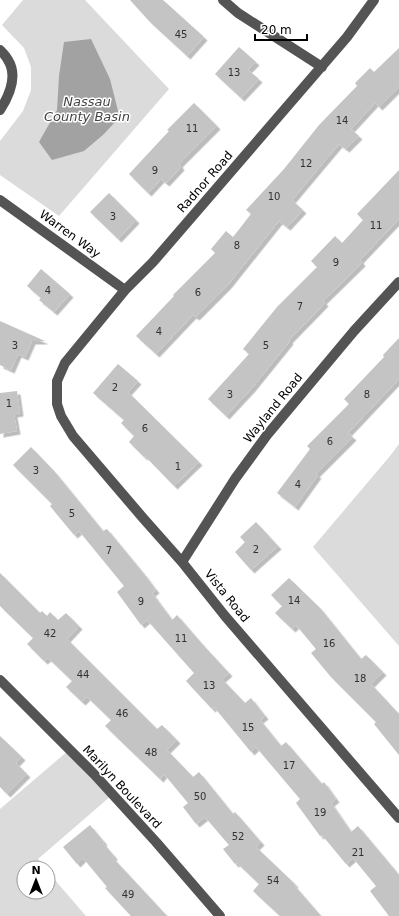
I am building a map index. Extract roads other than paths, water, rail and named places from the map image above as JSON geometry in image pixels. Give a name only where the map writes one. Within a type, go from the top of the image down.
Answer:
[{"type":"street","points":[[223,0],[238,13],[322,67]]},
{"type":"street","name":"Radnor Road","points":[[57,382],[65,363],[125,290],[153,262],[322,67],[347,37],[374,0]]},
{"type":"street","points":[[0,50],[9,60],[12,74],[12,87],[0,110]]},
{"type":"street","name":"Warren Way","points":[[0,200],[125,290]]},
{"type":"street","name":"Wayland Road","points":[[182,562],[235,479],[267,435],[354,331],[399,282]]},
{"type":"street","name":"Vista Road","points":[[57,382],[57,404],[61,416],[72,436],[182,562],[225,616],[399,818]]},
{"type":"street","name":"Marilyn Boulevard","points":[[0,680],[98,779],[156,842],[220,916]]},
{"type":"water","name":"Nassau County Basin","points":[[91,39],[110,79],[118,111],[116,121],[104,134],[84,151],[52,160],[39,142],[57,110],[59,76],[64,42]]}]
